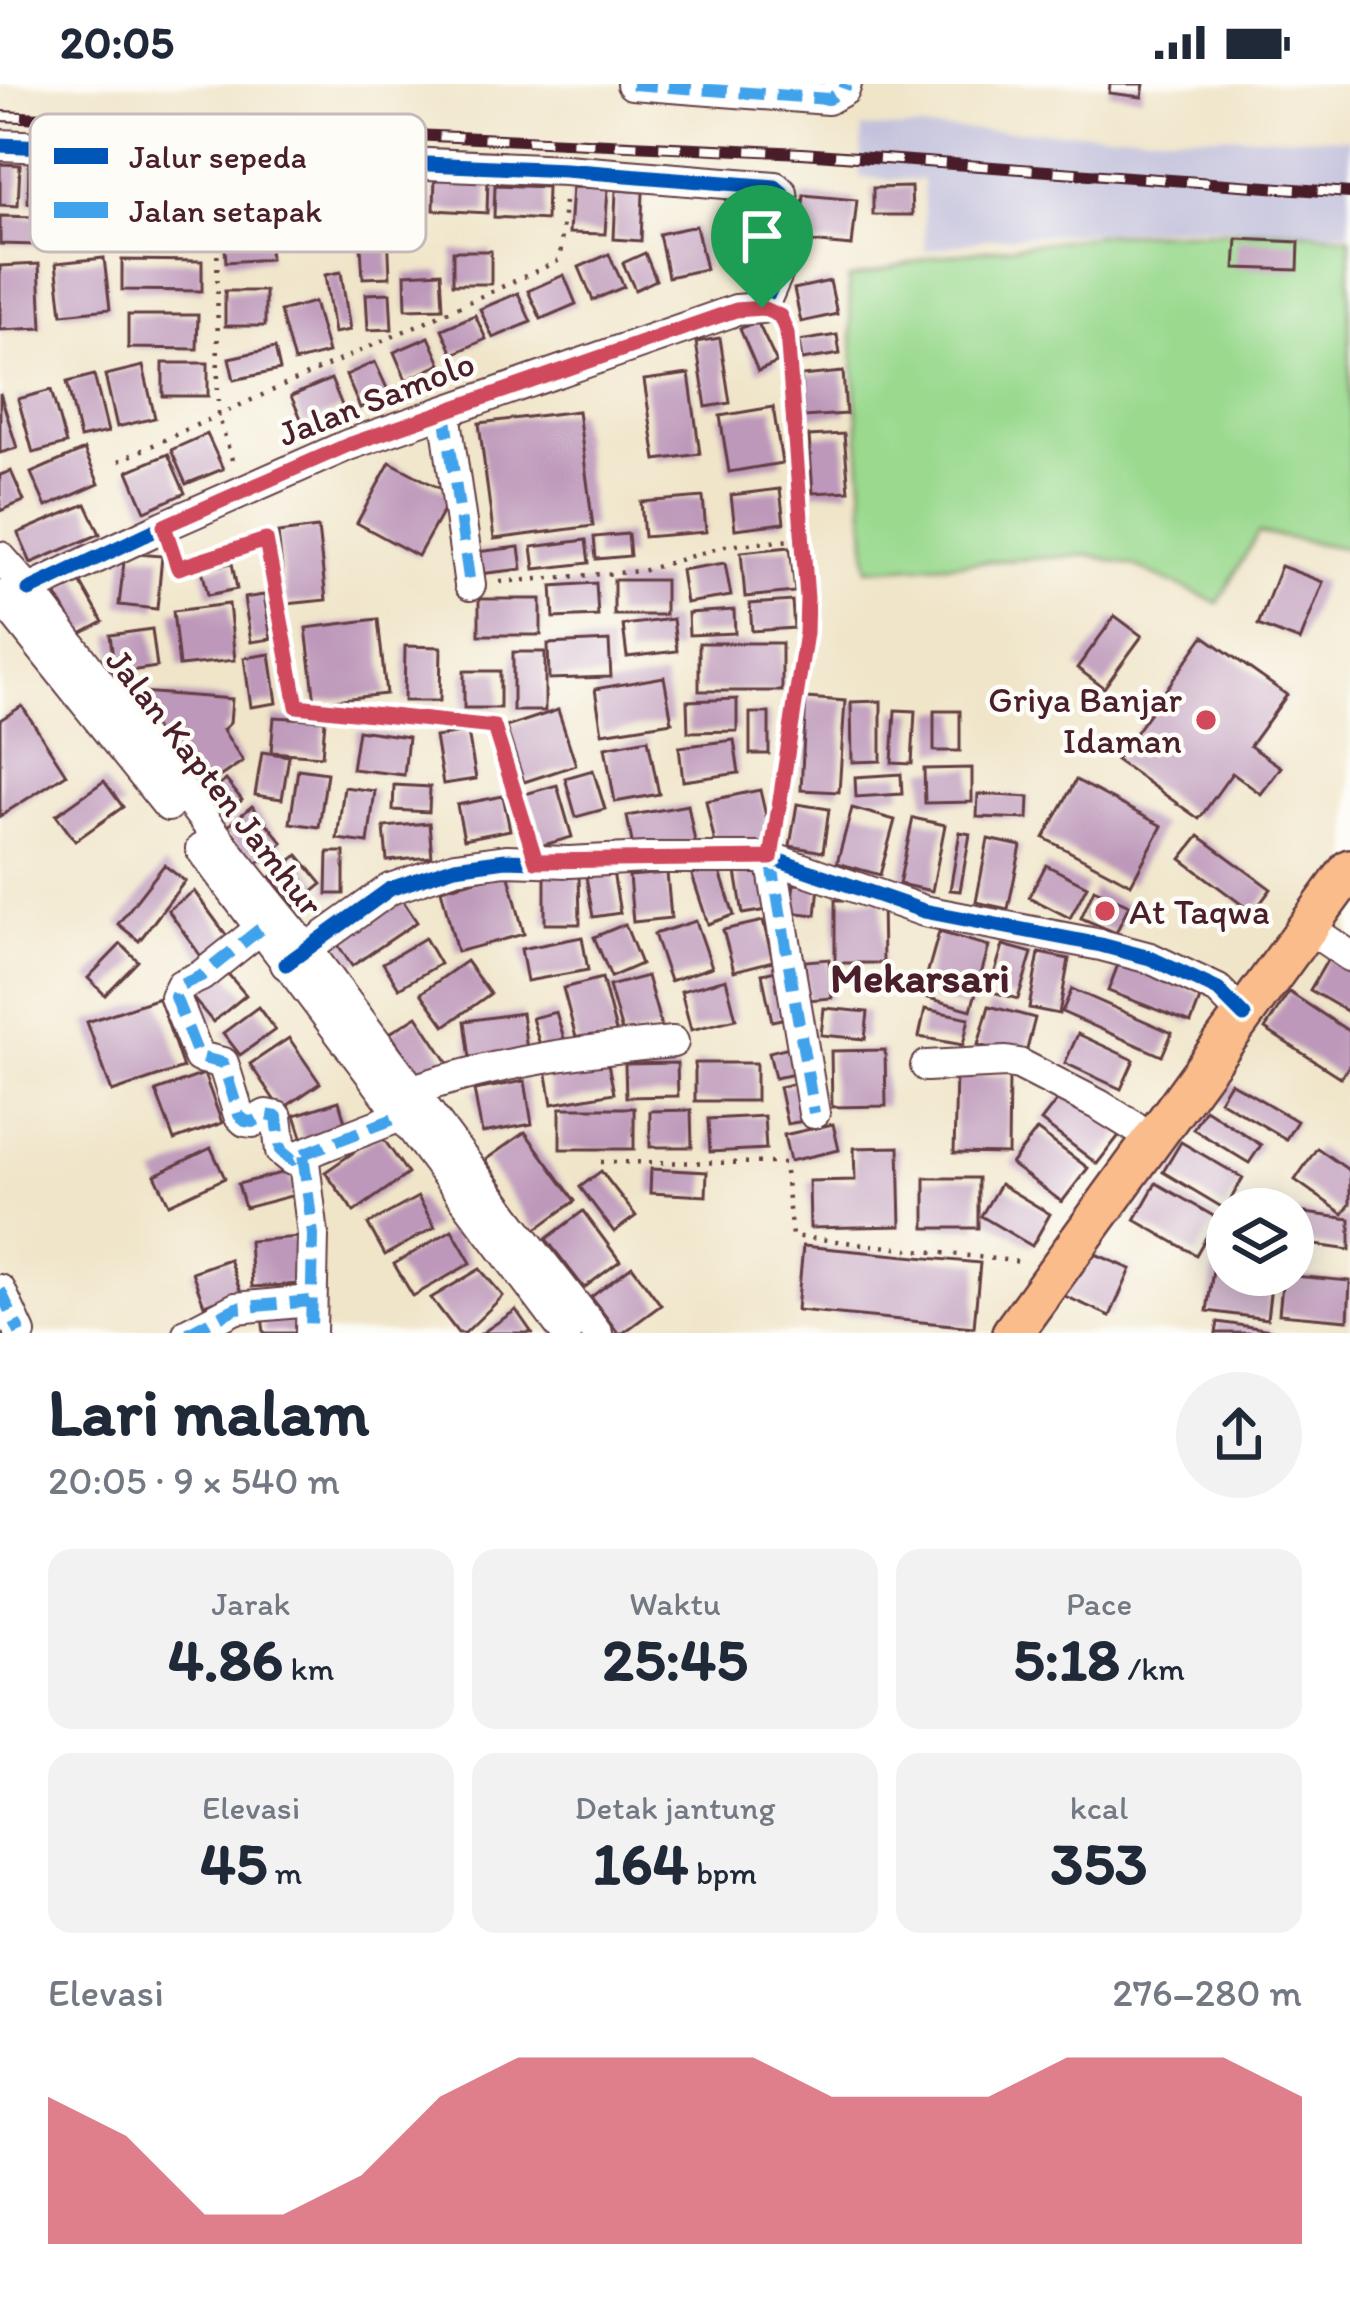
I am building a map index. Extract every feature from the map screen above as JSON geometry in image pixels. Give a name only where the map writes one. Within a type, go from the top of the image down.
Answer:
[{"type":"main road","points":[[1012,1333],[1350,869]]},
{"type":"street","points":[[632,84],[828,99],[846,84]]},
{"type":"street","points":[[0,145],[30,146]]},
{"type":"street","points":[[426,164],[775,188],[782,193],[789,247],[762,308]]},
{"type":"street","name":"Jalan Samolo","points":[[8,598],[348,445],[736,310],[762,308]]},
{"type":"street","points":[[445,412],[470,585]]},
{"type":"street","name":"Jalan Kapten Jamhur","points":[[0,556],[8,598],[260,929],[296,956]]},
{"type":"street","name":"Jalan Kapten Jamhur","points":[[8,598],[220,841],[296,956],[525,1260],[566,1333]]},
{"type":"street","points":[[771,858],[814,1113]]},
{"type":"street","points":[[296,956],[390,889],[455,867],[506,860],[771,858],[924,911],[1150,958],[1218,990],[1244,1016]]},
{"type":"street","points":[[1307,927],[1350,956]]},
{"type":"street","points":[[260,929],[201,976],[181,985],[176,997],[199,1058],[223,1064],[239,1115],[254,1122],[266,1114],[278,1117],[281,1150],[292,1160],[464,1075],[576,1052],[673,1042]]},
{"type":"street","points":[[926,1066],[1019,1064],[1154,1139]]},
{"type":"street","points":[[303,1154],[313,1235],[311,1333]]},
{"type":"street","name":"Jalan Kapten Jamhur","points":[[525,1260],[597,1333]]},
{"type":"street","points":[[0,1290],[20,1333]]},
{"type":"street","points":[[188,1333],[236,1308],[310,1301]]},
{"type":"path","points":[[119,461],[560,260],[565,170]]},
{"type":"path","points":[[218,252],[218,414],[242,492]]},
{"type":"path","points":[[762,308],[780,316],[787,333],[807,598],[806,633],[771,858]]},
{"type":"path","points":[[164,526],[178,568],[266,540],[297,706],[494,727],[536,861]]},
{"type":"path","points":[[470,585],[642,571],[725,546],[802,539]]},
{"type":"path","points":[[601,1162],[784,1163],[792,1236],[1063,1266]]},
{"type":"shaded area","points":[[862,128],[1350,138],[1350,232],[1194,227],[992,238],[925,251],[923,180],[860,178]]},
{"type":"green space","points":[[1290,230],[1350,237],[1350,549],[1258,533],[1218,603],[1134,566],[1090,555],[868,569],[848,279],[934,257],[1109,234]]},
{"type":"building","points":[[1110,84],[1144,84],[1142,97],[1109,93]]},
{"type":"building","points":[[0,164],[20,165],[18,206],[0,205]]},
{"type":"building","points":[[435,175],[488,177],[487,213],[434,210]]},
{"type":"building","points":[[495,185],[547,187],[546,220],[494,217]]},
{"type":"building","points":[[572,187],[608,188],[605,234],[569,233]]},
{"type":"building","points":[[727,187],[764,189],[763,214],[726,212]]},
{"type":"building","points":[[911,187],[912,215],[873,215],[873,188]]},
{"type":"building","points":[[616,190],[643,192],[641,241],[614,239]]},
{"type":"building","points":[[804,195],[857,200],[852,246],[799,241]]},
{"type":"building","points":[[0,216],[30,217],[30,245],[0,244]]},
{"type":"building","points":[[769,224],[773,245],[721,256],[716,234]]},
{"type":"building","points":[[696,226],[706,269],[668,277],[659,234]]},
{"type":"building","points":[[1237,239],[1299,242],[1298,270],[1235,268]]},
{"type":"building","points":[[453,251],[491,251],[491,284],[453,284]]},
{"type":"building","points":[[225,252],[270,252],[270,259],[226,262]]},
{"type":"building","points":[[361,252],[389,252],[390,277],[363,278]]},
{"type":"building","points":[[645,253],[656,280],[635,290],[623,263]]},
{"type":"building","points":[[609,254],[624,287],[593,300],[579,267]]},
{"type":"building","points":[[104,258],[110,309],[62,314],[56,263]]},
{"type":"building","points":[[122,260],[202,261],[202,291],[122,290]]},
{"type":"building","points":[[39,264],[42,328],[0,330],[0,266]]},
{"type":"building","points":[[341,272],[350,330],[334,333],[325,275]]},
{"type":"building","points":[[441,272],[443,308],[406,309],[405,274]]},
{"type":"building","points":[[564,275],[576,304],[541,319],[528,291]]},
{"type":"building","points":[[830,281],[837,314],[801,322],[794,289]]},
{"type":"building","points":[[225,291],[265,291],[265,326],[225,326]]},
{"type":"building","points":[[390,293],[392,329],[368,330],[366,294]]},
{"type":"building","points":[[518,293],[531,322],[493,338],[480,309]]},
{"type":"building","points":[[314,302],[328,353],[294,362],[280,311]]},
{"type":"building","points":[[128,315],[198,315],[197,349],[128,348]]},
{"type":"building","points":[[475,315],[486,339],[453,354],[442,329]]},
{"type":"building","points":[[757,321],[777,363],[758,371],[740,329]]},
{"type":"building","points":[[837,335],[840,354],[802,360],[799,341]]},
{"type":"building","points":[[429,337],[441,364],[406,380],[394,352]]},
{"type":"building","points":[[720,338],[730,403],[706,407],[696,342]]},
{"type":"building","points":[[275,348],[280,370],[234,380],[229,358]]},
{"type":"building","points":[[375,362],[390,395],[360,408],[346,375]]},
{"type":"building","points":[[163,363],[208,363],[208,396],[163,396]]},
{"type":"building","points":[[143,366],[155,418],[117,427],[105,375]]},
{"type":"building","points":[[843,372],[846,414],[804,417],[801,376]]},
{"type":"building","points":[[689,374],[700,454],[656,460],[644,380]]},
{"type":"building","points":[[94,375],[108,432],[80,438],[67,382]]},
{"type":"building","points":[[331,379],[343,408],[304,425],[291,396]]},
{"type":"building","points":[[51,390],[66,444],[33,453],[18,399]]},
{"type":"building","points":[[0,393],[17,448],[0,453]]},
{"type":"building","points":[[773,407],[782,463],[729,472],[720,416]]},
{"type":"building","points":[[578,411],[593,526],[494,539],[479,423]]},
{"type":"building","points":[[207,434],[223,469],[186,484],[171,450]]},
{"type":"building","points":[[844,434],[849,491],[813,493],[809,436]]},
{"type":"building","points":[[84,450],[99,484],[46,507],[31,473]]},
{"type":"building","points":[[168,454],[185,493],[145,511],[128,471]]},
{"type":"building","points":[[390,462],[452,495],[418,556],[357,523]]},
{"type":"building","points":[[11,471],[24,501],[0,511],[0,475]]},
{"type":"building","points":[[780,489],[784,523],[735,529],[731,495]]},
{"type":"building","points":[[703,497],[706,532],[644,537],[641,502]]},
{"type":"building","points":[[86,504],[100,534],[31,563],[18,533]]},
{"type":"building","points":[[318,528],[326,600],[286,604],[278,533]]},
{"type":"building","points":[[628,534],[630,556],[596,559],[594,537]]},
{"type":"building","points":[[586,540],[589,563],[535,569],[532,547]]},
{"type":"building","points":[[519,547],[522,569],[478,574],[476,552]]},
{"type":"building","points":[[790,547],[795,592],[745,597],[741,552]]},
{"type":"building","points":[[125,553],[162,556],[157,609],[119,605]]},
{"type":"building","points":[[232,563],[237,589],[208,595],[202,569]]},
{"type":"building","points":[[725,563],[731,596],[686,603],[681,570]]},
{"type":"building","points":[[1281,566],[1323,582],[1300,641],[1258,625]]},
{"type":"building","points":[[78,578],[103,622],[79,635],[54,591]]},
{"type":"building","points":[[614,580],[665,580],[665,615],[614,615]]},
{"type":"building","points":[[596,583],[598,616],[554,618],[552,586]]},
{"type":"building","points":[[264,595],[271,639],[251,642],[244,598]]},
{"type":"building","points":[[479,599],[541,599],[541,635],[479,635]]},
{"type":"building","points":[[792,601],[794,628],[752,631],[750,604]]},
{"type":"building","points":[[229,604],[235,660],[179,666],[173,611]]},
{"type":"building","points":[[734,610],[735,633],[689,635],[688,613]]},
{"type":"building","points":[[1115,616],[1142,636],[1104,688],[1077,668]]},
{"type":"building","points":[[378,619],[386,694],[315,702],[306,628]]},
{"type":"building","points":[[673,619],[677,651],[627,657],[623,625]]},
{"type":"building","points":[[152,629],[157,667],[115,673],[110,635]]},
{"type":"building","name":"Griya Banjar Idaman","points":[[1204,636],[1287,695],[1250,746],[1281,767],[1261,794],[1232,773],[1199,819],[1116,760]]},
{"type":"building","points":[[609,641],[611,677],[549,679],[548,644]]},
{"type":"building","points":[[699,643],[782,643],[782,691],[699,691]]},
{"type":"building","points":[[405,646],[441,647],[440,701],[404,701]]},
{"type":"building","points":[[513,652],[545,652],[545,711],[513,711]]},
{"type":"building","points":[[270,654],[277,703],[251,707],[244,658]]},
{"type":"building","points":[[464,671],[500,671],[500,708],[464,708]]},
{"type":"building","points":[[664,677],[672,722],[602,733],[595,689]]},
{"type":"building","points":[[140,692],[232,699],[230,723],[223,730],[243,761],[194,794],[139,716]]},
{"type":"building","points":[[806,698],[845,701],[839,792],[801,790]]},
{"type":"building","points":[[737,699],[737,731],[688,732],[687,701]]},
{"type":"building","points":[[881,701],[881,761],[852,762],[851,702]]},
{"type":"building","points":[[22,706],[66,774],[0,816],[0,720]]},
{"type":"building","points":[[558,710],[576,765],[524,782],[506,727]]},
{"type":"building","points":[[895,710],[915,711],[912,764],[892,763]]},
{"type":"building","points":[[934,711],[960,711],[960,751],[934,751]]},
{"type":"building","points":[[750,713],[769,713],[769,754],[750,754]]},
{"type":"building","points":[[274,717],[325,720],[322,756],[271,752]]},
{"type":"building","points":[[358,730],[408,737],[404,775],[352,769]]},
{"type":"building","points":[[468,732],[476,779],[443,784],[435,737]]},
{"type":"building","points":[[648,739],[659,794],[615,802],[605,747]]},
{"type":"building","points":[[734,740],[739,773],[683,781],[679,747]]},
{"type":"building","points":[[262,752],[289,756],[282,799],[255,795]]},
{"type":"building","points":[[972,768],[972,802],[925,803],[924,769]]},
{"type":"building","points":[[298,769],[327,773],[319,827],[290,823]]},
{"type":"building","points":[[593,770],[605,809],[576,817],[565,778]]},
{"type":"building","points":[[901,774],[902,794],[856,797],[855,777]]},
{"type":"building","points":[[226,780],[242,800],[218,820],[201,801]]},
{"type":"building","points":[[1076,780],[1162,826],[1131,884],[1044,838]]},
{"type":"building","points":[[104,781],[123,807],[75,841],[56,815]]},
{"type":"building","points":[[394,785],[430,787],[429,812],[393,810]]},
{"type":"building","points":[[557,785],[572,837],[540,846],[525,794]]},
{"type":"building","points":[[344,787],[375,791],[368,843],[337,839]]},
{"type":"building","points":[[760,790],[772,842],[717,853],[706,801]]},
{"type":"building","points":[[978,794],[1029,797],[1028,819],[977,817]]},
{"type":"building","points":[[503,796],[510,830],[464,839],[457,805]]},
{"type":"building","points":[[797,804],[829,809],[823,852],[790,846]]},
{"type":"building","points":[[688,805],[695,842],[634,853],[627,816]]},
{"type":"building","points":[[252,806],[283,843],[253,867],[223,830]]},
{"type":"building","points":[[852,808],[895,820],[880,875],[837,863]]},
{"type":"building","points":[[913,818],[945,825],[932,891],[899,884]]},
{"type":"building","points":[[429,823],[432,857],[387,861],[384,827]]},
{"type":"building","points":[[960,832],[970,834],[960,891],[950,890]]},
{"type":"building","points":[[1199,836],[1271,889],[1253,913],[1181,859]]},
{"type":"building","points":[[988,839],[1021,846],[1008,909],[976,902]]},
{"type":"building","points":[[328,852],[344,852],[344,894],[327,894]]},
{"type":"building","points":[[298,855],[322,884],[295,906],[271,877]]},
{"type":"building","points":[[717,863],[734,915],[708,924],[691,872]]},
{"type":"building","points":[[164,865],[185,881],[139,941],[118,924]]},
{"type":"building","points":[[1046,865],[1087,886],[1070,918],[1029,897]]},
{"type":"building","points":[[612,866],[620,913],[593,917],[585,870]]},
{"type":"building","points":[[766,867],[773,909],[743,914],[736,872]]},
{"type":"building","points":[[508,872],[524,934],[457,952],[441,889]]},
{"type":"building","points":[[545,872],[579,872],[580,924],[545,924]]},
{"type":"building","points":[[667,873],[671,918],[633,922],[629,876]]},
{"type":"building","points":[[794,884],[819,886],[816,915],[790,912]]},
{"type":"building","name":"At Taqwa","points":[[1094,889],[1129,905],[1116,933],[1081,918]]},
{"type":"building","points":[[194,891],[232,943],[205,962],[168,910]]},
{"type":"building","points":[[401,898],[417,922],[352,966],[336,942]]},
{"type":"building","points":[[835,900],[882,900],[883,963],[835,963]]},
{"type":"building","points":[[696,921],[712,967],[670,981],[654,934]]},
{"type":"building","points":[[763,921],[773,961],[734,971],[723,930]]},
{"type":"building","points":[[625,924],[641,964],[611,977],[594,937]]},
{"type":"building","points":[[939,932],[989,946],[971,1010],[921,996]]},
{"type":"building","points":[[582,937],[588,970],[527,981],[521,949]]},
{"type":"building","points":[[425,938],[440,964],[399,988],[383,963]]},
{"type":"building","points":[[121,944],[138,961],[105,995],[88,978]]},
{"type":"building","points":[[1003,945],[1032,953],[1018,999],[989,991]]},
{"type":"building","points":[[1039,953],[1069,959],[1059,1014],[1029,1008]]},
{"type":"building","points":[[1329,957],[1350,969],[1350,1013],[1310,990]]},
{"type":"building","points":[[829,959],[832,998],[808,1000],[805,961]]},
{"type":"building","points":[[466,961],[490,994],[445,1026],[421,993]]},
{"type":"building","points":[[1119,962],[1202,994],[1191,1023],[1108,991]]},
{"type":"building","points":[[223,968],[246,995],[213,1022],[190,995]]},
{"type":"building","points":[[781,970],[791,1017],[772,1021],[762,974]]},
{"type":"building","points":[[647,976],[662,1029],[624,1039],[609,986]]},
{"type":"building","points":[[602,978],[618,1039],[579,1049],[563,988]]},
{"type":"building","points":[[726,979],[736,1019],[691,1030],[681,991]]},
{"type":"building","points":[[1072,989],[1172,1033],[1162,1056],[1062,1012]]},
{"type":"building","points":[[1289,992],[1350,1032],[1350,1064],[1341,1078],[1265,1029]]},
{"type":"building","points":[[159,998],[183,1068],[112,1092],[87,1022]]},
{"type":"building","points":[[989,1006],[1035,1018],[1025,1057],[978,1045]]},
{"type":"building","points":[[258,1007],[275,1030],[240,1055],[223,1033]]},
{"type":"building","points":[[824,1008],[868,1012],[865,1039],[821,1035]]},
{"type":"building","points":[[925,1009],[969,1018],[963,1045],[919,1037]]},
{"type":"building","points":[[556,1012],[566,1045],[542,1052],[532,1018]]},
{"type":"building","points":[[522,1013],[528,1058],[471,1066],[465,1021]]},
{"type":"building","points":[[417,1016],[451,1067],[425,1085],[390,1033]]},
{"type":"building","points":[[1078,1034],[1134,1060],[1121,1089],[1065,1063]]},
{"type":"building","points":[[289,1038],[320,1083],[281,1110],[250,1064]]},
{"type":"building","points":[[793,1046],[800,1073],[775,1078],[769,1052]]},
{"type":"building","points":[[885,1050],[886,1106],[832,1107],[831,1051]]},
{"type":"building","points":[[607,1059],[614,1093],[552,1104],[546,1069]]},
{"type":"building","points":[[677,1063],[678,1096],[626,1097],[625,1064]]},
{"type":"building","points":[[695,1063],[756,1063],[756,1101],[695,1101]]},
{"type":"building","points":[[204,1074],[222,1123],[174,1140],[156,1091]]},
{"type":"building","points":[[956,1075],[1009,1076],[1008,1154],[954,1153]]},
{"type":"building","points":[[525,1081],[532,1124],[482,1133],[474,1090]]},
{"type":"building","points":[[801,1082],[809,1120],[787,1124],[779,1087]]},
{"type":"building","points":[[1230,1082],[1297,1121],[1286,1139],[1219,1100]]},
{"type":"building","points":[[1065,1090],[1121,1133],[1097,1164],[1041,1121]]},
{"type":"building","points":[[339,1101],[347,1129],[304,1143],[295,1115]]},
{"type":"building","points":[[560,1108],[634,1108],[634,1149],[560,1149]]},
{"type":"building","points":[[1205,1109],[1261,1145],[1249,1163],[1193,1129]]},
{"type":"building","points":[[691,1110],[692,1147],[650,1147],[650,1111]]},
{"type":"building","points":[[764,1116],[766,1149],[710,1152],[708,1119]]},
{"type":"building","points":[[833,1124],[839,1150],[790,1161],[784,1135]]},
{"type":"building","points":[[1037,1130],[1088,1168],[1062,1202],[1011,1164]]},
{"type":"building","points":[[525,1132],[575,1201],[535,1230],[485,1160]]},
{"type":"building","points":[[380,1134],[408,1174],[354,1212],[325,1172]]},
{"type":"building","points":[[1181,1142],[1243,1178],[1237,1188],[1206,1188],[1206,1198],[1163,1172]]},
{"type":"building","points":[[899,1147],[901,1226],[810,1228],[809,1181],[855,1180],[854,1148]]},
{"type":"building","points":[[211,1148],[225,1178],[169,1204],[155,1175]]},
{"type":"building","points":[[1317,1148],[1350,1171],[1350,1204],[1343,1214],[1314,1193],[1314,1188],[1295,1180]]},
{"type":"building","points":[[651,1169],[707,1172],[706,1196],[650,1193]]},
{"type":"building","points":[[289,1171],[295,1195],[245,1208],[238,1184]]},
{"type":"building","points":[[601,1171],[636,1216],[614,1232],[580,1187]]},
{"type":"building","points":[[925,1178],[978,1178],[978,1228],[925,1228]]},
{"type":"building","points":[[1156,1183],[1206,1212],[1206,1237],[1196,1255],[1135,1220]]},
{"type":"building","points":[[1000,1184],[1050,1214],[1032,1246],[981,1216]]},
{"type":"building","points":[[418,1197],[435,1227],[385,1255],[368,1224]]},
{"type":"building","points":[[583,1211],[620,1261],[584,1288],[546,1239]]},
{"type":"building","points":[[1314,1214],[1350,1219],[1350,1250],[1314,1245]]},
{"type":"building","points":[[452,1230],[471,1263],[413,1296],[394,1264]]},
{"type":"building","points":[[298,1237],[301,1284],[252,1287],[249,1241]]},
{"type":"building","points":[[803,1246],[980,1263],[974,1327],[797,1310]]},
{"type":"building","points":[[1086,1250],[1131,1269],[1110,1316],[1065,1296]]},
{"type":"building","points":[[229,1259],[241,1293],[204,1305],[192,1272]]},
{"type":"building","points":[[632,1266],[661,1305],[618,1333],[591,1297]]},
{"type":"building","points":[[480,1269],[503,1296],[465,1333],[458,1333],[431,1298]]},
{"type":"building","points":[[1314,1278],[1350,1281],[1348,1320],[1279,1314],[1281,1296],[1314,1296]]},
{"type":"building","points":[[1209,1296],[1270,1296],[1267,1319],[1207,1311]]},
{"type":"building","points":[[516,1310],[532,1333],[482,1333]]},
{"type":"building","points":[[298,1313],[299,1333],[264,1333],[262,1316]]},
{"type":"building","points":[[1218,1322],[1272,1330],[1272,1333],[1216,1333]]},
{"type":"railway","points":[[0,116],[30,117]]},
{"type":"railway","points":[[426,136],[802,153],[1350,193]]},
{"type":"marked path","points":[[632,84],[828,99],[846,84]]},
{"type":"marked path","points":[[445,412],[470,585]]},
{"type":"marked path","points":[[771,858],[814,1113]]},
{"type":"marked path","points":[[260,929],[201,976],[181,985],[175,997],[199,1057],[223,1063],[239,1115],[253,1122],[266,1115],[277,1117],[281,1151],[292,1160],[303,1154],[313,1235],[311,1333]]},
{"type":"marked path","points":[[303,1154],[401,1116]]},
{"type":"marked path","points":[[0,1290],[20,1333]]},
{"type":"marked path","points":[[188,1333],[236,1308],[310,1301]]},
{"type":"cycle path","points":[[0,145],[30,146]]},
{"type":"cycle path","points":[[29,590],[348,445],[736,310],[762,308],[789,247],[782,193],[775,187],[426,164]]},
{"type":"cycle path","points":[[286,964],[390,889],[455,867],[506,860],[771,858],[924,911],[1150,958],[1218,990],[1244,1016]]},
{"type":"place","name":"Griya Banjar Idaman","points":[[1206,720]]},
{"type":"place","name":"At Taqwa","points":[[1105,911]]},
{"type":"district","name":"Mekarsari","points":[[920,977]]},
{"type":"route","points":[[762,308],[780,316],[787,333],[807,598],[806,633],[771,858],[536,861],[494,727],[297,706],[266,540],[178,568],[164,526],[348,445],[736,310],[762,308]]}]
